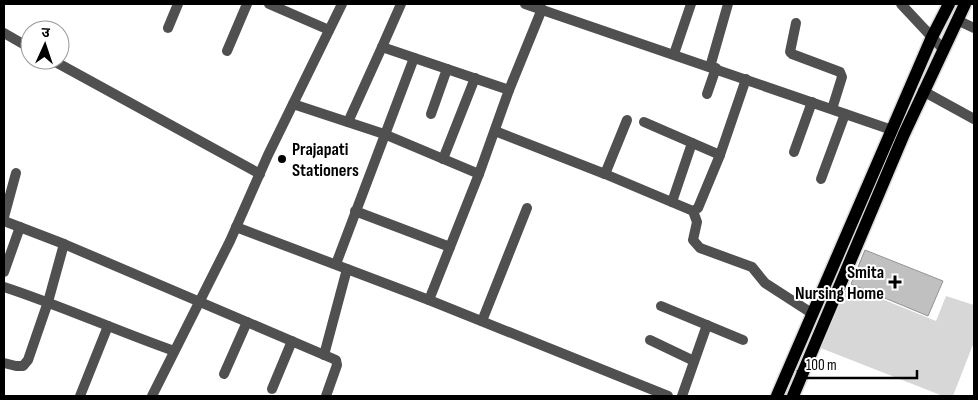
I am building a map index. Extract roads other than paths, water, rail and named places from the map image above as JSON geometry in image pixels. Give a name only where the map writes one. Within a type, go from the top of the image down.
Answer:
[{"type":"main road","points":[[777,396],[932,37],[949,4]]},
{"type":"main road","points":[[793,396],[923,91],[965,4]]},
{"type":"main road","points":[[822,293],[835,299]]},
{"type":"street","points":[[168,28],[178,4]]},
{"type":"street","points":[[227,51],[247,4]]},
{"type":"street","points":[[269,4],[328,30]]},
{"type":"street","points":[[152,396],[342,4]]},
{"type":"street","points":[[348,122],[401,4]]},
{"type":"street","points":[[526,4],[892,130]]},
{"type":"street","points":[[674,54],[691,4]]},
{"type":"street","points":[[707,94],[728,4]]},
{"type":"street","points":[[901,4],[944,50]]},
{"type":"street","points":[[429,300],[542,9]]},
{"type":"street","points":[[957,20],[974,28]]},
{"type":"street","points":[[796,23],[790,49],[792,54],[841,74],[842,77],[832,109]]},
{"type":"street","points":[[4,33],[20,42]]},
{"type":"street","points":[[382,47],[510,90]]},
{"type":"street","points":[[336,264],[414,58]]},
{"type":"street","points":[[431,114],[447,69]]},
{"type":"street","points":[[70,70],[260,174]]},
{"type":"street","points":[[443,159],[475,78]]},
{"type":"street","points":[[693,211],[698,208],[720,155],[746,79]]},
{"type":"street","points":[[923,91],[974,120]]},
{"type":"street","points":[[794,152],[812,102]]},
{"type":"street","points":[[292,104],[384,134],[479,174]]},
{"type":"street","points":[[821,179],[846,114]]},
{"type":"street","points":[[605,174],[628,120]]},
{"type":"street","points":[[644,122],[720,155]]},
{"type":"street","points":[[495,131],[693,211],[697,222],[693,240],[700,248],[752,267],[766,283],[813,314]]},
{"type":"street","points":[[672,202],[692,143]]},
{"type":"street","points":[[16,173],[4,219],[336,360],[337,365],[326,396]]},
{"type":"street","points":[[482,321],[527,208]]},
{"type":"street","points":[[355,211],[450,247]]},
{"type":"street","points":[[236,226],[429,300],[668,396]]},
{"type":"street","points":[[4,272],[20,227]]},
{"type":"street","points":[[4,363],[23,366],[28,360],[48,302],[64,244]]},
{"type":"street","points":[[324,355],[347,269]]},
{"type":"street","points":[[4,288],[48,302],[174,351]]},
{"type":"street","points":[[661,306],[743,340]]},
{"type":"street","points":[[224,374],[248,322]]},
{"type":"street","points":[[682,396],[707,325]]},
{"type":"street","points":[[80,396],[108,326]]},
{"type":"street","points":[[650,340],[694,361]]},
{"type":"street","points":[[272,388],[292,341]]},
{"type":"place","name":"Prajapati Stationers","points":[[282,159]]},
{"type":"place","name":"Smita Nursing Home","points":[[895,282]]}]
